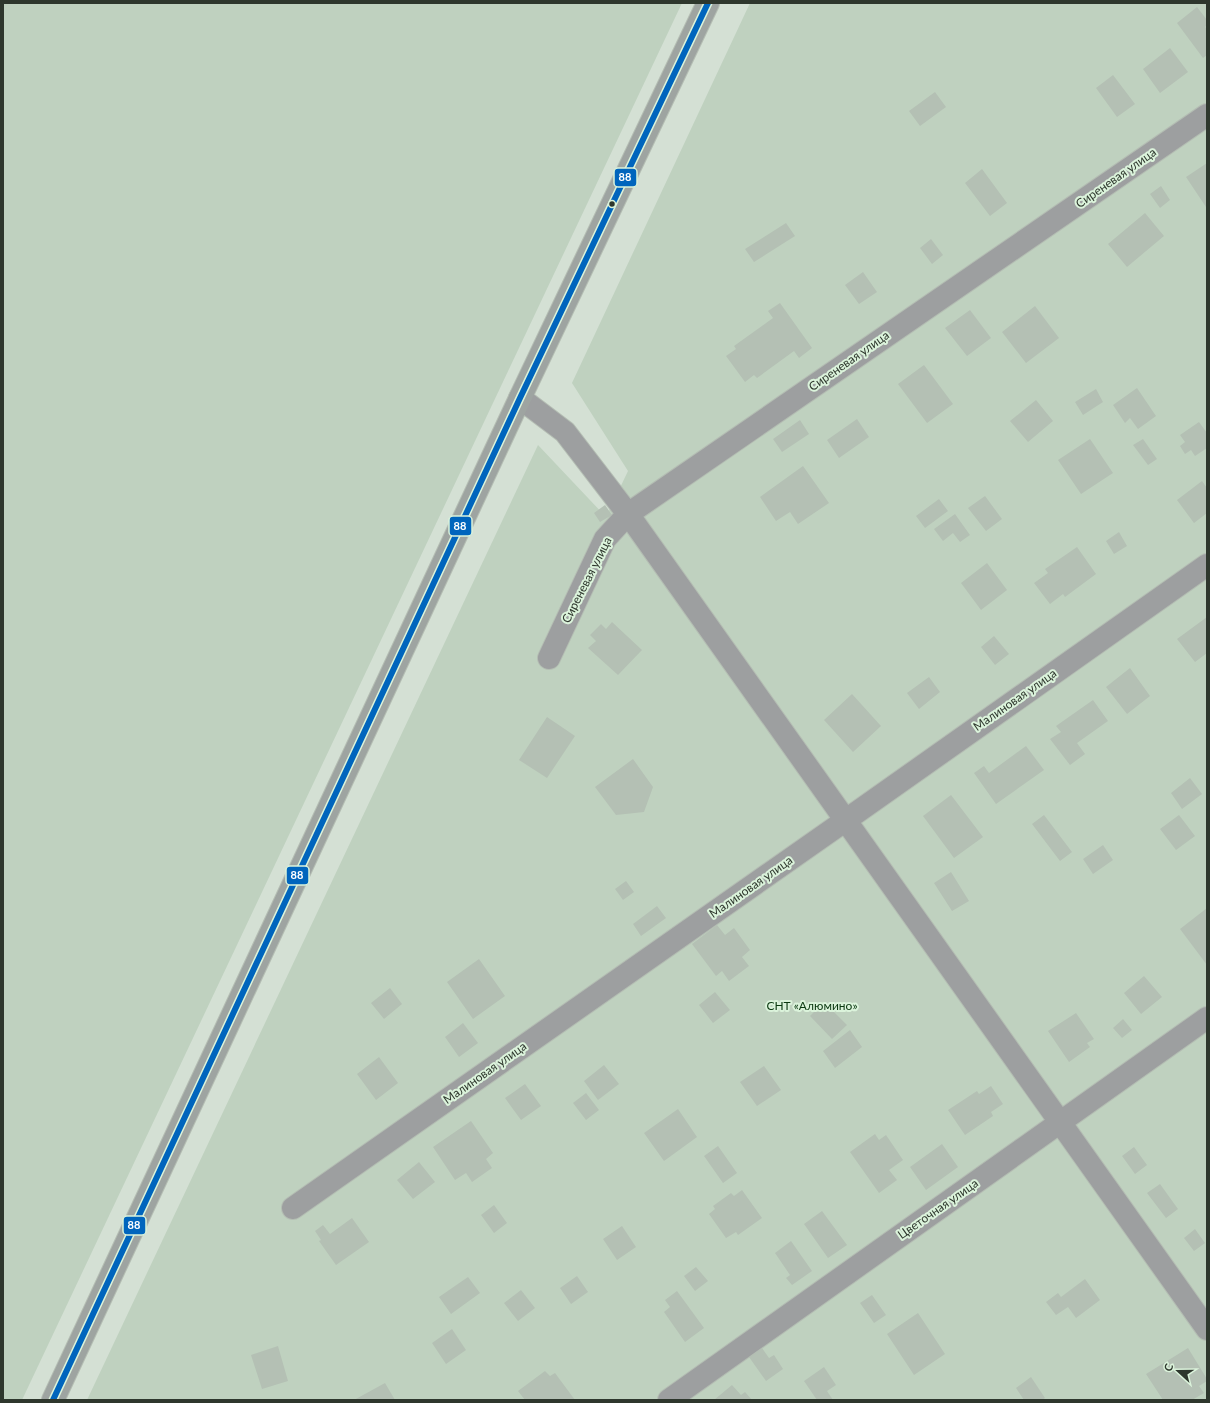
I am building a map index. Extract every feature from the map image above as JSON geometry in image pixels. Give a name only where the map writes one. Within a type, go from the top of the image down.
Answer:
[{"type":"main road","points":[[53,1400],[520,398],[708,3]]},
{"type":"street","name":"Сиреневая улица","points":[[549,658],[605,539],[628,514],[1207,115]]},
{"type":"street","points":[[520,398],[565,432],[628,514],[1207,1329]]},
{"type":"street","name":"Малиновая улица","points":[[293,1208],[1207,565]]},
{"type":"street","name":"Цветочная улица","points":[[669,1400],[1207,1018]]},
{"type":"green space","points":[[3,3],[682,3],[22,1400],[3,1400]]},
{"type":"green space","name":"СНТ «Алюмино»","points":[[750,3],[1207,3],[1207,1400],[87,1400],[538,445],[606,517],[628,471],[572,383]]},
{"type":"building","points":[[1197,7],[1207,20],[1207,25],[1205,27],[1207,29],[1207,55],[1203,58],[1177,23]]},
{"type":"building","points":[[1170,48],[1188,72],[1160,93],[1143,69]]},
{"type":"building","points":[[1113,75],[1135,104],[1117,117],[1096,88]]},
{"type":"building","points":[[935,92],[946,107],[920,126],[909,111]]},
{"type":"building","points":[[1207,163],[1207,206],[1206,207],[1186,177]]},
{"type":"building","points":[[982,169],[1007,203],[990,216],[965,183]]},
{"type":"building","points":[[1161,186],[1170,200],[1160,208],[1150,194]]},
{"type":"building","points":[[1145,213],[1164,236],[1127,267],[1108,244]]},
{"type":"building","points":[[786,223],[795,236],[754,262],[745,249]]},
{"type":"building","points":[[931,239],[943,255],[932,264],[920,248]]},
{"type":"building","points":[[863,272],[877,292],[859,304],[845,285]]},
{"type":"building","points":[[780,303],[812,348],[799,358],[794,351],[757,378],[754,375],[745,382],[726,356],[736,349],[734,346],[773,318],[768,311]]},
{"type":"building","points":[[1035,306],[1059,338],[1026,363],[1002,332]]},
{"type":"building","points":[[970,310],[991,338],[967,356],[945,328]]},
{"type":"building","points":[[924,365],[953,404],[927,423],[898,384]]},
{"type":"building","points":[[1137,388],[1156,416],[1138,429],[1130,418],[1125,423],[1113,405]]},
{"type":"building","points":[[1096,389],[1103,402],[1083,415],[1075,402]]},
{"type":"building","points":[[1036,400],[1053,421],[1028,442],[1010,421]]},
{"type":"building","points":[[857,419],[869,437],[839,458],[827,440]]},
{"type":"building","points":[[800,420],[809,434],[782,452],[773,439]]},
{"type":"building","points":[[1199,422],[1207,433],[1207,448],[1195,456],[1191,450],[1185,454],[1180,446],[1185,442],[1180,435]]},
{"type":"building","points":[[1090,439],[1113,473],[1081,494],[1058,460]]},
{"type":"building","points":[[1143,439],[1157,459],[1148,465],[1133,445]]},
{"type":"building","points":[[803,466],[829,503],[798,524],[790,512],[776,521],[760,497]]},
{"type":"building","points":[[1202,481],[1207,488],[1207,513],[1194,523],[1177,500]]},
{"type":"building","points":[[985,496],[1002,519],[986,531],[968,508]]},
{"type":"building","points":[[939,499],[948,511],[925,528],[916,516]]},
{"type":"building","points":[[605,505],[612,515],[600,522],[594,513]]},
{"type":"building","points":[[955,514],[970,535],[960,542],[953,533],[943,541],[934,529]]},
{"type":"building","points":[[1119,532],[1127,546],[1114,554],[1106,541]]},
{"type":"building","points":[[1077,547],[1096,574],[1065,597],[1063,594],[1050,604],[1034,583],[1048,573],[1045,569]]},
{"type":"building","points":[[987,563],[1007,590],[981,610],[961,583]]},
{"type":"building","points":[[1207,617],[1207,653],[1195,662],[1177,639]]},
{"type":"building","points":[[612,622],[642,650],[618,675],[588,648],[596,641],[590,635],[601,624],[606,629]]},
{"type":"building","points":[[994,636],[1009,654],[995,665],[981,647]]},
{"type":"building","points":[[1130,668],[1150,696],[1127,714],[1106,687]]},
{"type":"building","points":[[929,677],[940,692],[919,709],[907,693]]},
{"type":"building","points":[[852,694],[881,726],[853,752],[824,720]]},
{"type":"building","points":[[1093,700],[1108,721],[1077,743],[1085,754],[1070,765],[1050,739],[1061,732],[1056,726]]},
{"type":"building","points":[[547,717],[575,736],[547,778],[519,760]]},
{"type":"building","points":[[1026,746],[1044,770],[996,804],[974,773],[984,766],[989,773]]},
{"type":"building","points":[[633,759],[653,787],[644,812],[616,815],[595,787]]},
{"type":"building","points":[[1190,778],[1202,794],[1182,809],[1171,793]]},
{"type":"building","points":[[951,795],[983,837],[954,858],[923,816]]},
{"type":"building","points":[[1044,815],[1072,852],[1060,861],[1032,824]]},
{"type":"building","points":[[1179,815],[1195,836],[1176,850],[1160,829]]},
{"type":"building","points":[[1103,845],[1113,860],[1093,874],[1083,859]]},
{"type":"building","points":[[951,872],[969,901],[952,911],[934,883]]},
{"type":"building","points":[[626,881],[634,892],[623,900],[615,889]]},
{"type":"building","points":[[657,906],[666,918],[641,936],[633,924]]},
{"type":"building","points":[[1207,908],[1207,965],[1180,929]]},
{"type":"building","points":[[717,925],[725,935],[734,928],[750,950],[742,957],[749,966],[729,981],[722,971],[716,976],[692,944]]},
{"type":"building","points":[[479,959],[505,996],[473,1019],[447,982]]},
{"type":"building","points":[[1144,976],[1162,997],[1141,1014],[1124,993]]},
{"type":"building","points":[[390,988],[402,1004],[384,1019],[371,1003]]},
{"type":"building","points":[[715,992],[730,1010],[713,1023],[699,1005]]},
{"type":"building","points":[[828,1006],[847,1025],[832,1039],[810,1016],[818,1008],[823,1012]]},
{"type":"building","points":[[1076,1013],[1094,1039],[1087,1043],[1090,1047],[1069,1062],[1048,1031]]},
{"type":"building","points":[[1123,1019],[1132,1030],[1122,1038],[1113,1028]]},
{"type":"building","points":[[463,1023],[478,1043],[459,1057],[445,1037]]},
{"type":"building","points":[[850,1030],[862,1047],[835,1068],[823,1051]]},
{"type":"building","points":[[379,1057],[398,1083],[376,1100],[357,1074]]},
{"type":"building","points":[[604,1065],[619,1084],[598,1100],[584,1081]]},
{"type":"building","points":[[764,1066],[781,1090],[757,1106],[740,1082]]},
{"type":"building","points":[[525,1084],[541,1106],[521,1120],[505,1098]]},
{"type":"building","points":[[991,1086],[1003,1104],[991,1112],[993,1116],[965,1135],[948,1110],[977,1091],[979,1094]]},
{"type":"building","points":[[586,1093],[599,1110],[586,1120],[573,1103]]},
{"type":"building","points":[[678,1109],[697,1137],[664,1161],[644,1133]]},
{"type":"building","points":[[471,1121],[493,1153],[486,1159],[492,1168],[472,1182],[466,1173],[455,1180],[433,1147]]},
{"type":"building","points":[[875,1134],[879,1140],[886,1135],[903,1160],[889,1170],[897,1180],[879,1193],[850,1152]]},
{"type":"building","points":[[942,1144],[958,1167],[926,1190],[910,1167]]},
{"type":"building","points":[[718,1146],[737,1173],[723,1183],[704,1156]]},
{"type":"building","points":[[1134,1147],[1147,1165],[1135,1174],[1122,1156]]},
{"type":"building","points":[[419,1162],[435,1182],[413,1199],[397,1180]]},
{"type":"building","points":[[1160,1184],[1178,1209],[1166,1218],[1147,1193]]},
{"type":"building","points":[[742,1190],[762,1218],[738,1235],[736,1232],[726,1238],[709,1214],[715,1209],[713,1206],[731,1193],[734,1196]]},
{"type":"building","points":[[494,1205],[507,1223],[494,1233],[481,1215]]},
{"type":"building","points":[[822,1211],[847,1245],[828,1258],[804,1224]]},
{"type":"building","points":[[352,1218],[369,1242],[336,1265],[319,1241],[321,1240],[315,1231],[323,1225],[330,1234]]},
{"type":"building","points":[[622,1226],[636,1247],[617,1260],[603,1239]]},
{"type":"building","points":[[1195,1229],[1205,1243],[1194,1251],[1184,1238]]},
{"type":"building","points":[[791,1241],[812,1271],[792,1285],[786,1278],[790,1275],[775,1253]]},
{"type":"building","points":[[696,1267],[708,1281],[695,1291],[684,1276]]},
{"type":"building","points":[[577,1276],[588,1292],[571,1304],[560,1288]]},
{"type":"building","points":[[468,1277],[480,1293],[451,1314],[439,1297]]},
{"type":"building","points":[[1085,1279],[1100,1300],[1076,1318],[1068,1307],[1056,1315],[1046,1302],[1058,1293],[1061,1297]]},
{"type":"building","points":[[521,1290],[535,1308],[518,1321],[504,1303]]},
{"type":"building","points":[[677,1291],[704,1328],[685,1342],[664,1312],[670,1307],[665,1300]]},
{"type":"building","points":[[872,1295],[886,1315],[874,1323],[860,1303]]},
{"type":"building","points":[[918,1313],[945,1354],[914,1375],[887,1334]]},
{"type":"building","points":[[452,1329],[466,1350],[446,1364],[432,1343]]},
{"type":"building","points":[[278,1346],[288,1381],[262,1389],[251,1355]]},
{"type":"building","points":[[762,1348],[769,1358],[774,1355],[783,1369],[766,1381],[749,1357]]},
{"type":"building","points":[[1188,1348],[1207,1379],[1207,1381],[1199,1386],[1204,1393],[1192,1400],[1163,1400],[1146,1374]]},
{"type":"building","points":[[824,1367],[836,1385],[827,1391],[833,1400],[817,1400],[804,1381]]},
{"type":"building","points":[[545,1371],[550,1376],[555,1373],[575,1400],[525,1400],[518,1391]]},
{"type":"building","points":[[1031,1377],[1045,1398],[1042,1400],[1024,1400],[1016,1388]]},
{"type":"building","points":[[385,1383],[395,1400],[354,1400]]},
{"type":"building","points":[[732,1385],[741,1395],[745,1392],[752,1400],[714,1400]]},
{"type":"transit line","name":"88","points":[[53,1400],[520,398],[708,3]]}]
